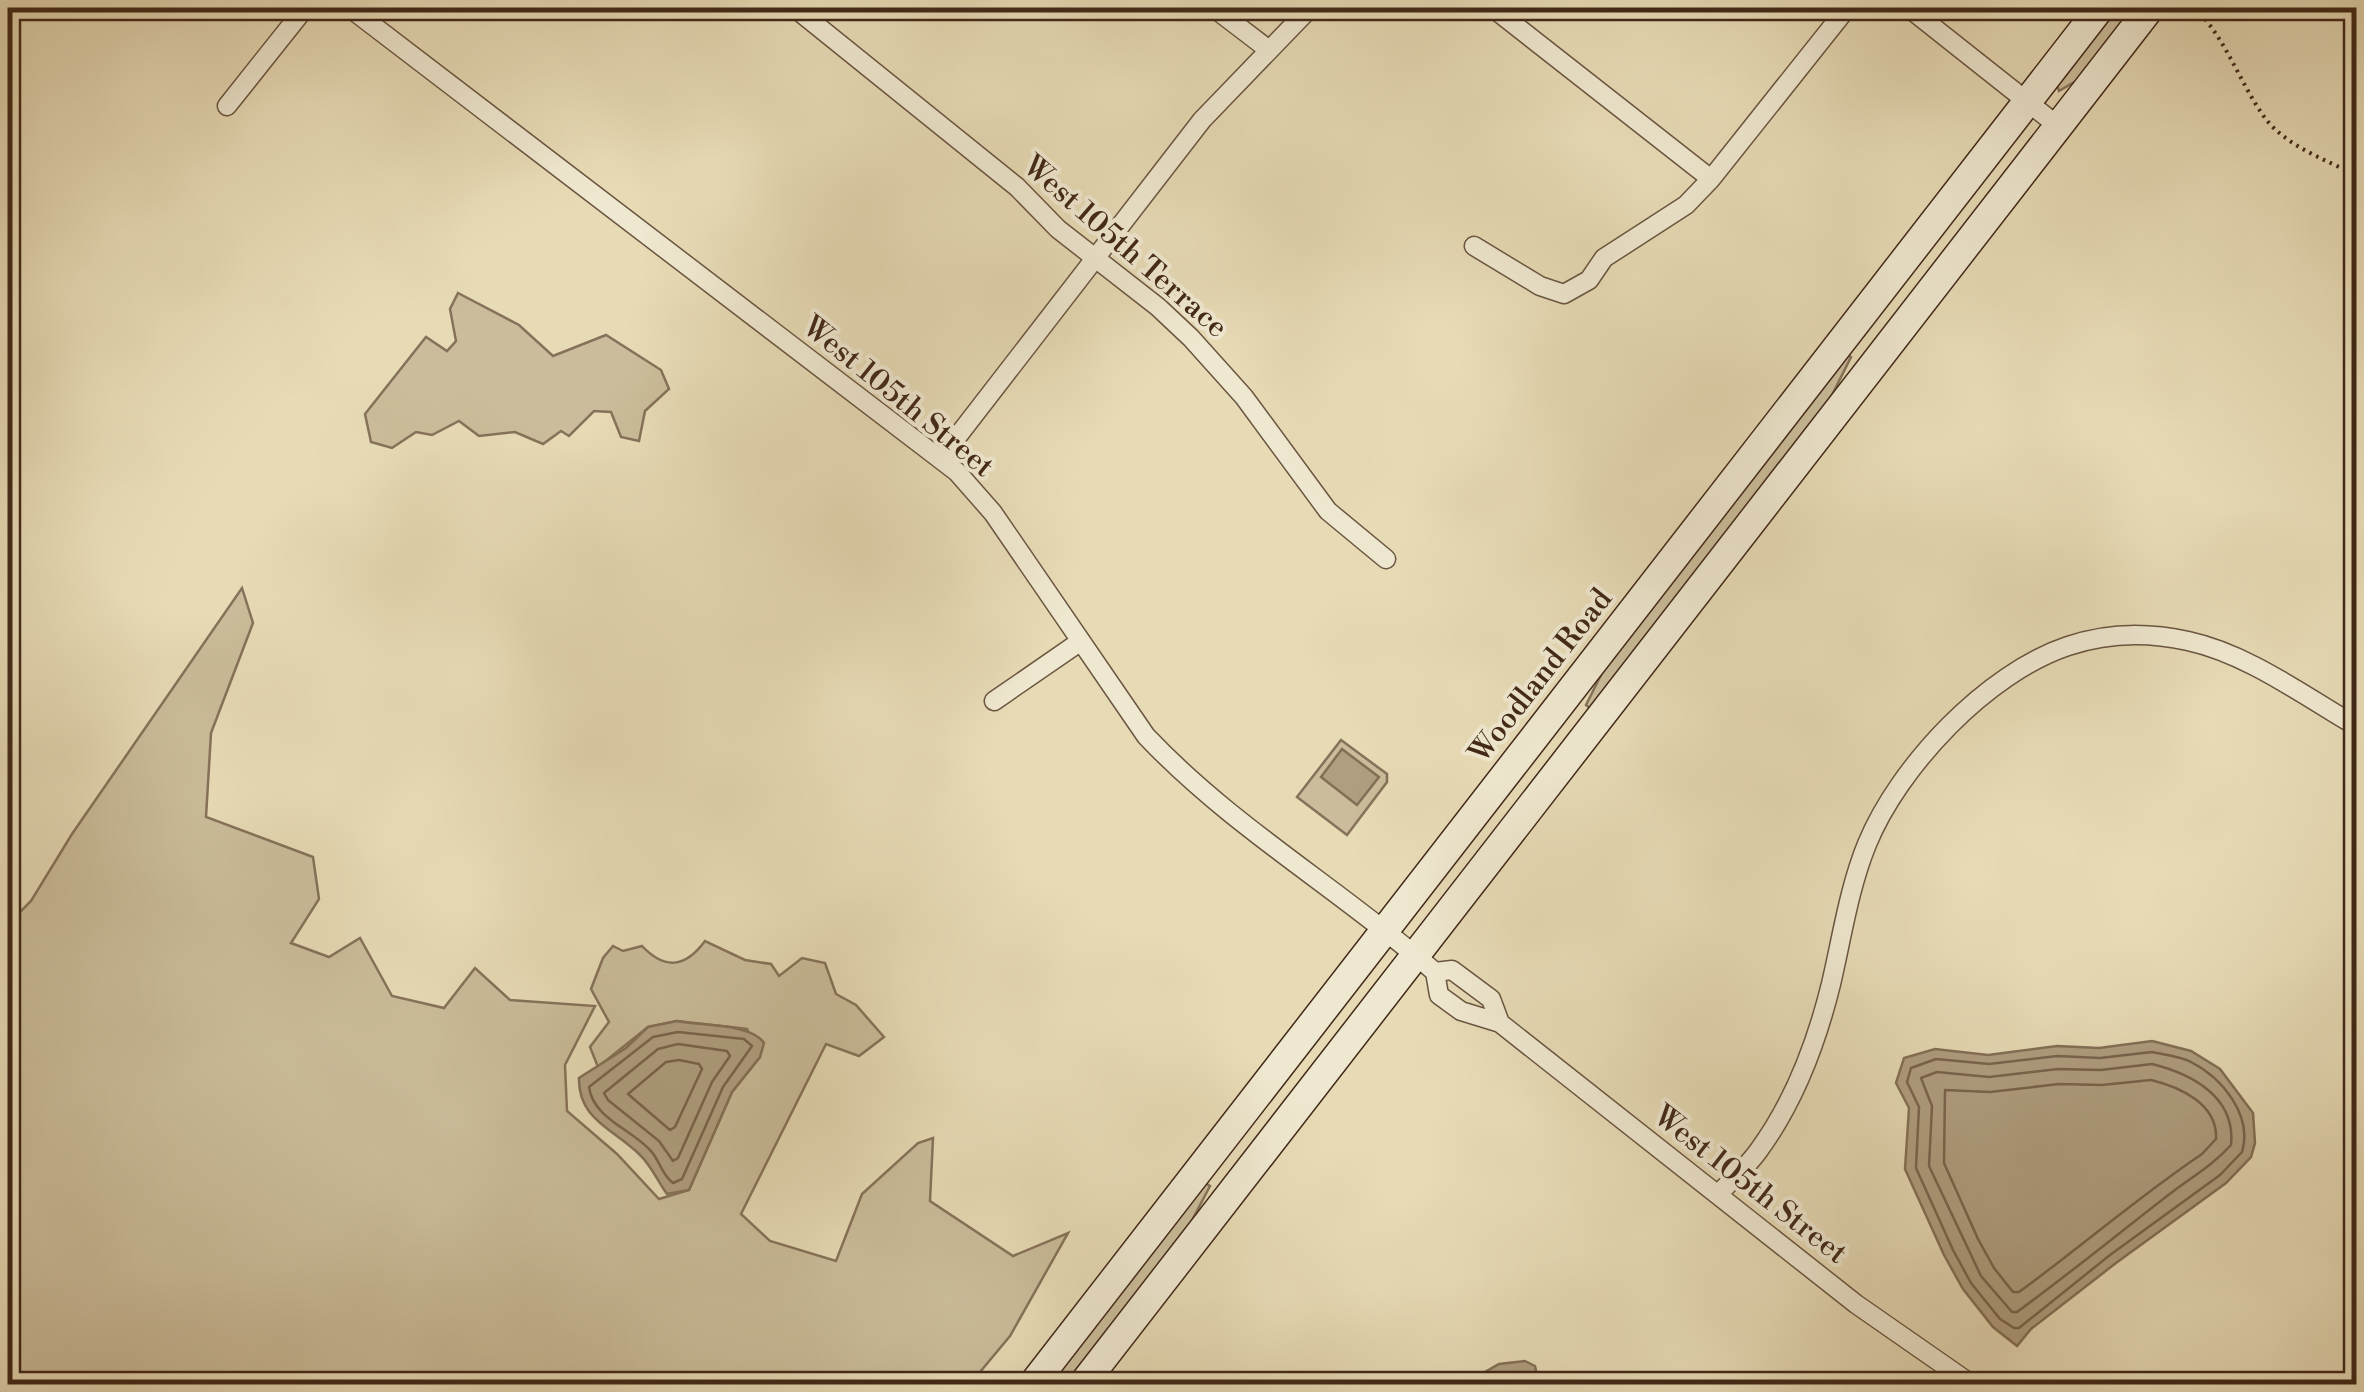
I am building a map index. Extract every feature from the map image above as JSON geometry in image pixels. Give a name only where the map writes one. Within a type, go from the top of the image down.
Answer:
[{"type":"main road","name":"Woodland Road","points":[[1033,1384],[2100,8]]},
{"type":"main road","points":[[1083,1384],[1425,964],[2150,8]]},
{"type":"street","points":[[227,106],[305,8]]},
{"type":"street","name":"West 105th Street","points":[[350,8],[974,488],[1124,706],[1175,766],[1425,964],[1452,970],[1492,999],[1500,1022]]},
{"type":"street","name":"West 105th Terrace","points":[[794,8],[1017,187],[1058,229],[1192,338],[1244,397],[1328,512],[1386,559]]},
{"type":"street","points":[[1214,8],[1269,50]]},
{"type":"street","points":[[940,460],[1202,120],[1310,8]]},
{"type":"street","points":[[1493,8],[1712,179]]},
{"type":"street","points":[[1474,246],[1540,286],[1564,294],[1589,280],[1604,258],[1686,205],[1712,179],[1847,8]]},
{"type":"street","points":[[1909,8],[2058,126]]},
{"type":"street","points":[[1718,1195],[1758,1151],[1792,1095],[1830,989],[1851,894],[1867,845],[1885,809],[1936,741],[1984,696],[2022,668],[2063,647],[2109,636],[2160,636],[2191,641],[2244,662],[2356,726]]},
{"type":"street","points":[[994,702],[1081,641]]},
{"type":"street","name":"West 105th Street","points":[[1425,964],[1438,995],[1462,1011],[1500,1022],[1856,1304],[1971,1384]]},
{"type":"path","points":[[2195,8],[2224,42],[2265,118],[2302,147],[2356,175]]},
{"type":"shaded area","points":[[2115,8],[2135,8],[2076,81],[2059,91],[2056,83]]},
{"type":"shaded area","points":[[458,293],[519,325],[553,356],[606,335],[661,370],[669,389],[645,411],[639,441],[621,437],[611,412],[594,411],[569,436],[561,431],[543,444],[515,432],[479,436],[459,421],[432,435],[416,432],[392,448],[371,442],[365,414],[426,337],[447,351],[456,341],[450,309]]},
{"type":"shaded area","points":[[1847,354],[1851,357],[1830,399],[1593,710],[1586,705],[1607,663]]},
{"type":"shaded area","points":[[242,588],[253,623],[211,733],[206,817],[313,857],[319,899],[291,943],[329,957],[360,938],[392,996],[444,1008],[475,968],[510,1000],[595,1006],[565,1065],[567,1111],[617,1154],[659,1199],[689,1190],[732,1092],[760,1057],[747,1029],[677,1021],[648,1027],[598,1067],[590,1047],[609,1022],[591,989],[603,958],[613,946],[623,951],[642,946],[659,959],[675,963],[690,957],[705,941],[745,960],[771,964],[779,976],[802,958],[825,963],[836,994],[856,1005],[884,1037],[859,1056],[826,1044],[741,1214],[770,1241],[836,1261],[862,1194],[918,1143],[933,1138],[930,1201],[1013,1256],[1068,1233],[1010,1336],[970,1384],[15,1384],[8,1380],[8,924],[31,901],[72,834]]},
{"type":"shaded area","points":[[1341,740],[1387,774],[1387,782],[1347,835],[1297,797]]},
{"type":"shaded area","points":[[1205,1183],[1210,1186],[1188,1228],[1067,1384],[1056,1384],[1059,1371]]},
{"type":"water","points":[[1342,749],[1379,777],[1357,805],[1321,777]]},
{"type":"water","points":[[677,1021],[737,1029],[764,1043],[760,1057],[732,1092],[689,1190],[667,1194],[644,1159],[591,1114],[580,1092],[579,1078],[626,1048],[648,1027]]},
{"type":"water","points":[[2152,1041],[2191,1051],[2220,1069],[2253,1113],[2255,1143],[2251,1157],[2226,1183],[2031,1329],[2017,1346],[1993,1327],[1963,1289],[1905,1169],[1909,1108],[1896,1083],[1904,1058],[1935,1049],[1988,1055],[2057,1046],[2099,1048]]},
{"type":"water","points":[[1525,1361],[1535,1366],[1539,1384],[1464,1384],[1499,1364]]}]
